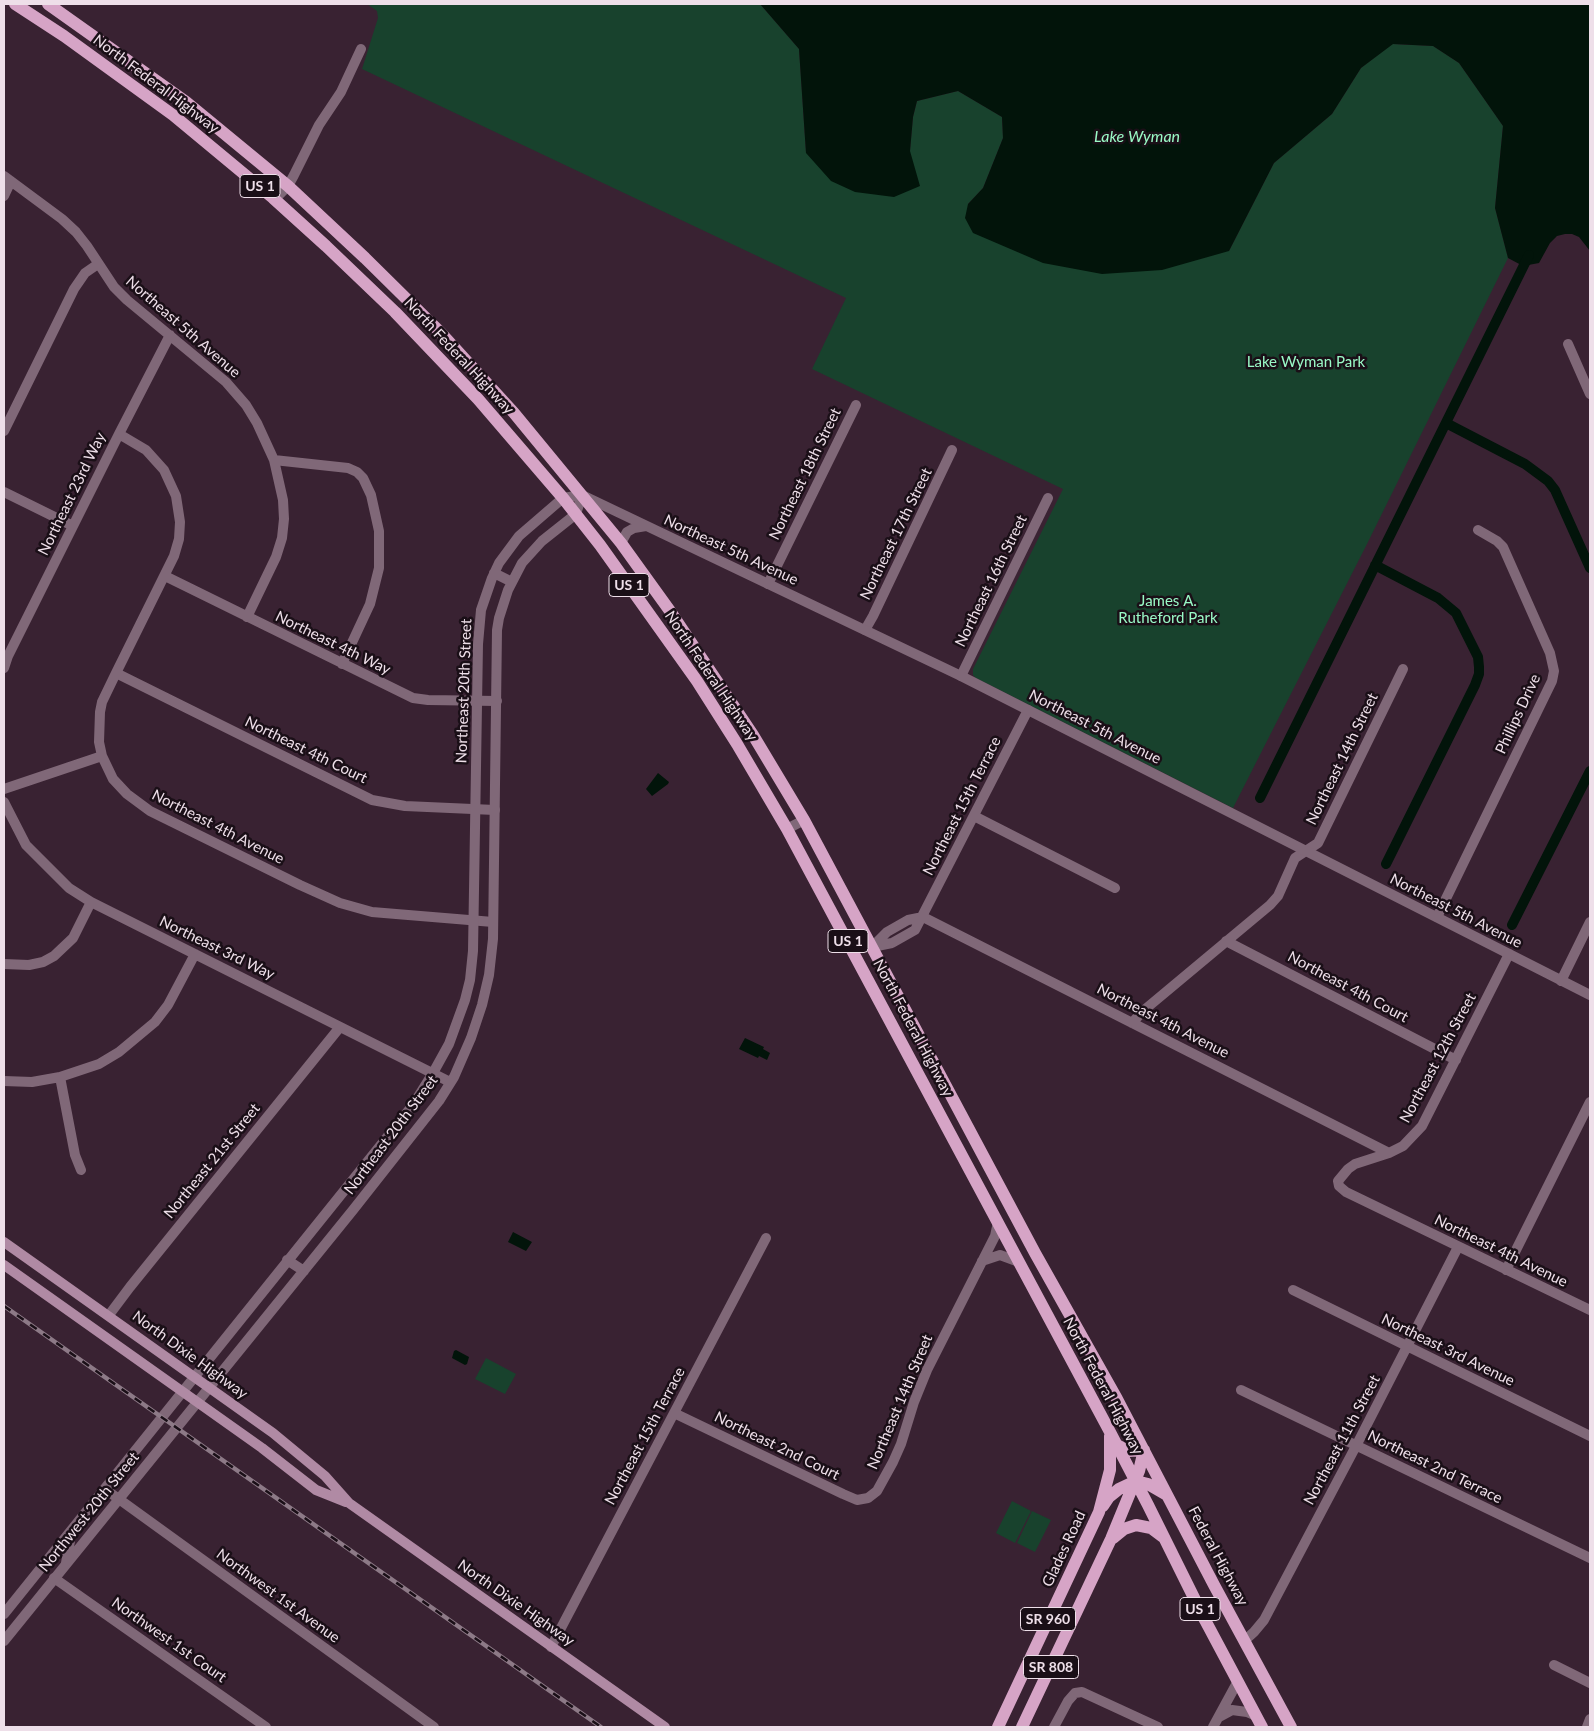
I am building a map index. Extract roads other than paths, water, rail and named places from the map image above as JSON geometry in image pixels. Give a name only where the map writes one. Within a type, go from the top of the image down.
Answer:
[{"type":"main road","name":"North Federal Highway","points":[[15,4],[102,63],[173,115],[303,224],[395,312],[495,418],[600,545],[680,656],[723,722],[788,829],[1117,1444],[1163,1537]]},
{"type":"main road","name":"North Federal Highway","points":[[48,4],[186,102],[288,186],[328,223],[441,333],[514,413],[621,543],[695,647],[753,735],[804,820],[1035,1253],[1117,1399]]},
{"type":"main road","points":[[303,224],[310,220],[328,223]]},
{"type":"main road","points":[[680,656],[695,647]]},
{"type":"main road","points":[[723,722],[743,734],[753,735]]},
{"type":"main road","points":[[841,930],[863,945],[872,947]]},
{"type":"main road","points":[[856,958],[864,957],[886,975]]},
{"type":"main road","name":"North Dixie Highway","points":[[4,1242],[109,1315],[284,1442],[326,1476],[349,1503]]},
{"type":"main road","points":[[1010,1246],[1021,1252],[1035,1253]]},
{"type":"main road","name":"North Dixie Highway","points":[[4,1265],[182,1391],[316,1490],[349,1503],[665,1727]]},
{"type":"main road","name":"Federal Highway","points":[[1117,1399],[1291,1727]]},
{"type":"main road","name":"Glades Road","points":[[998,1727],[1099,1512],[1110,1470],[1110,1432]]},
{"type":"main road","points":[[1117,1444],[1129,1452],[1144,1450]]},
{"type":"main road","name":"SR 808","points":[[1022,1727],[1111,1539],[1136,1481],[1144,1450]]},
{"type":"main road","points":[[1099,1512],[1109,1497],[1119,1489],[1136,1481],[1148,1484],[1167,1495]]},
{"type":"main road","points":[[1111,1539],[1124,1529],[1136,1525],[1152,1528],[1163,1537]]},
{"type":"main road","name":"US 1","points":[[1163,1537],[1259,1721]]},
{"type":"street","points":[[275,199],[288,186],[319,125],[341,92],[361,49]]},
{"type":"street","points":[[4,196],[7,179]]},
{"type":"street","name":"Northeast 5th Avenue","points":[[7,179],[62,220],[87,246],[114,287],[126,300],[211,369],[233,390],[257,423],[274,460],[283,500],[284,519],[282,538],[276,557],[247,616]]},
{"type":"street","points":[[4,430],[74,289],[85,274],[98,264]]},
{"type":"street","name":"Northeast 23rd Way","points":[[4,668],[73,526],[170,335]]},
{"type":"street","points":[[1568,344],[1590,394]]},
{"type":"street","name":"Northeast 18th Street","points":[[768,584],[856,405]]},
{"type":"street","name":"Northeast 4th Avenue","points":[[119,434],[139,445],[153,456],[170,479],[180,513],[179,539],[174,556],[102,702],[98,732],[102,756],[113,779],[127,794],[150,811],[300,886],[340,903],[372,912],[493,922]]},
{"type":"street","name":"Northeast 17th Street","points":[[865,630],[878,607],[952,450]]},
{"type":"street","points":[[274,460],[348,468],[363,478],[371,495],[379,531],[379,568],[370,604],[342,664]]},
{"type":"street","points":[[4,492],[73,526]]},
{"type":"street","points":[[563,498],[582,495],[576,514]]},
{"type":"street","name":"Northeast 5th Avenue","points":[[582,495],[961,676],[1590,995]]},
{"type":"street","name":"Northeast 20th Street","points":[[182,1391],[413,1105],[449,1044],[465,1000],[470,980],[473,952],[480,618],[494,573],[509,548],[519,536],[563,498]]},
{"type":"street","name":"Northeast 16th Street","points":[[961,676],[1048,498]]},
{"type":"street","name":"Northeast 20th Street","points":[[197,1402],[428,1115],[450,1082],[467,1047],[482,1005],[489,975],[493,922],[497,630],[503,605],[522,563],[532,551],[576,514]]},
{"type":"street","points":[[621,543],[627,532],[634,528],[646,526]]},
{"type":"street","name":"Phillips Drive","points":[[1437,917],[1552,681],[1554,672],[1550,654],[1503,547],[1498,541],[1478,530]]},
{"type":"street","points":[[494,573],[512,582]]},
{"type":"street","name":"Northeast 4th Way","points":[[165,576],[414,698],[497,701]]},
{"type":"street","name":"Northeast 14th Street","points":[[1132,1023],[1143,1011],[1278,896],[1296,858],[1318,842],[1403,669]]},
{"type":"street","name":"Northeast 4th Court","points":[[116,673],[372,800],[405,806],[495,810]]},
{"type":"street","name":"Northeast 15th Terrace","points":[[872,947],[892,943],[915,930],[1028,710]]},
{"type":"street","points":[[4,789],[102,756]]},
{"type":"street","name":"Northeast 3rd Way","points":[[4,802],[26,845],[69,888],[91,902],[450,1082]]},
{"type":"street","points":[[974,816],[1115,888]]},
{"type":"street","points":[[788,829],[804,820]]},
{"type":"street","points":[[4,964],[29,965],[43,962],[54,956],[73,938],[91,902]]},
{"type":"street","name":"Northeast 4th Avenue","points":[[923,917],[1389,1153]]},
{"type":"street","points":[[1561,981],[1590,922]]},
{"type":"street","name":"Northeast 4th Court","points":[[1226,941],[1456,1060]]},
{"type":"street","points":[[4,1081],[32,1082],[60,1077],[99,1064],[131,1042],[155,1022],[168,1005],[195,954]]},
{"type":"street","name":"Northeast 12th Street","points":[[1346,1192],[1339,1186],[1338,1181],[1348,1169],[1355,1164],[1389,1153],[1410,1140],[1422,1126],[1509,954]]},
{"type":"street","name":"Northeast 21st Street","points":[[109,1315],[340,1027]]},
{"type":"street","points":[[60,1077],[75,1156],[81,1170]]},
{"type":"street","points":[[1506,1270],[1590,1102]]},
{"type":"street","name":"Northeast 4th Avenue","points":[[1346,1192],[1590,1310]]},
{"type":"street","name":"Northeast 14th Street","points":[[868,1498],[876,1491],[893,1462],[927,1370],[995,1236],[998,1222]]},
{"type":"street","name":"Northeast 15th Terrace","points":[[551,1647],[766,1238]]},
{"type":"street","name":"Northeast 11th Street","points":[[1244,1641],[1264,1620],[1458,1247]]},
{"type":"street","points":[[982,1261],[1000,1255],[1019,1262]]},
{"type":"street","points":[[287,1260],[304,1271]]},
{"type":"street","name":"Northeast 3rd Avenue","points":[[1293,1290],[1590,1436]]},
{"type":"street","name":"Northeast 2nd Terrace","points":[[1241,1390],[1590,1558]]},
{"type":"street","name":"Northwest 20th Street","points":[[4,1614],[182,1391]]},
{"type":"street","name":"Northwest 20th Street","points":[[4,1641],[197,1402]]},
{"type":"street","name":"Northeast 2nd Court","points":[[674,1413],[843,1494],[857,1500],[868,1498]]},
{"type":"street","name":"Northwest 1st Avenue","points":[[105,1488],[434,1727]]},
{"type":"street","points":[[66,1564],[70,1541],[69,1534]]},
{"type":"street","name":"Northwest 1st Court","points":[[54,1578],[266,1727]]},
{"type":"street","points":[[1554,1665],[1590,1683]]},
{"type":"street","points":[[1213,1727],[1238,1682]]},
{"type":"street","points":[[1054,1727],[1068,1701],[1075,1693],[1082,1692],[1158,1727]]},
{"type":"street","points":[[1218,1717],[1232,1710],[1248,1712],[1259,1721]]},
{"type":"water","name":"Lake Wyman","points":[[760,4],[1590,4],[1590,251],[1579,237],[1565,234],[1557,236],[1550,243],[1539,263],[1523,266],[1508,258],[1495,208],[1503,126],[1459,63],[1433,46],[1393,44],[1361,68],[1332,114],[1274,163],[1229,251],[1162,270],[1102,274],[1043,263],[973,233],[965,218],[968,204],[983,188],[1003,138],[1002,117],[958,91],[917,101],[913,117],[910,151],[920,186],[894,197],[855,192],[831,181],[806,153],[799,49]]},
{"type":"water","points":[[658,773],[669,782],[652,796],[646,789]]},
{"type":"water","points":[[745,1038],[764,1047],[763,1049],[770,1053],[767,1060],[739,1049]]},
{"type":"water","points":[[513,1232],[532,1242],[526,1251],[508,1242]]},
{"type":"water","points":[[456,1350],[469,1357],[467,1364],[465,1365],[452,1358]]},
{"type":"waterway","points":[[1260,798],[1529,255]]},
{"type":"waterway","points":[[1446,423],[1525,464],[1548,481],[1555,490],[1590,568]]},
{"type":"waterway","points":[[1375,565],[1438,598],[1456,613],[1478,657],[1479,667],[1479,674],[1475,685],[1386,864]]},
{"type":"waterway","points":[[1512,925],[1590,771]]},
{"type":"railway","points":[[4,1306],[601,1727]]},
{"type":"park label","name":"Lake Wyman Park","points":[[1306,362]]},
{"type":"park label","name":"James A. Rutheford Park","points":[[1168,610]]}]
